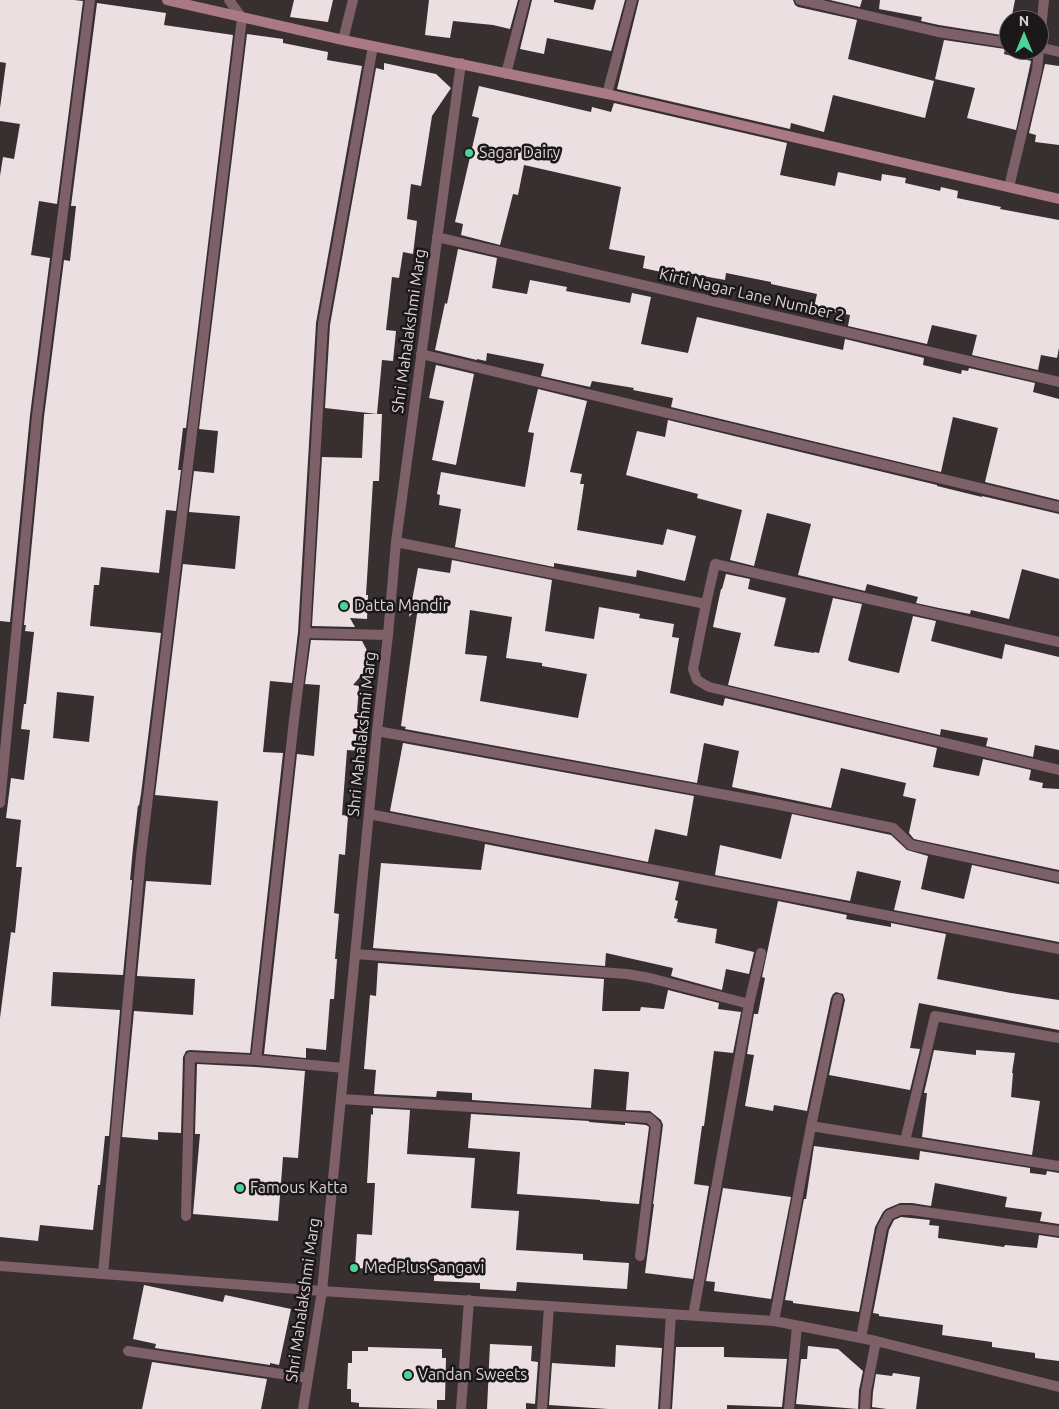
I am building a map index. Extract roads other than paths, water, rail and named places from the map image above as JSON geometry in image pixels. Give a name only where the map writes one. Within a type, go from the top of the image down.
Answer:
[{"type":"street","points":[[0,803],[37,416],[90,0]]},
{"type":"street","points":[[167,0],[343,40],[607,94],[1059,199]]},
{"type":"street","points":[[103,1274],[141,855],[242,18],[229,0]]},
{"type":"street","points":[[343,40],[353,0]]},
{"type":"street","points":[[506,74],[526,0]]},
{"type":"street","points":[[607,94],[632,0]]},
{"type":"street","points":[[800,0],[938,32],[999,41]]},
{"type":"street","points":[[256,1060],[294,720],[306,633],[323,324],[373,46]]},
{"type":"street","points":[[1009,187],[1037,60]]},
{"type":"street","name":"Shri Mahalakshmi Marg","points":[[303,1409],[322,1291],[396,542],[461,63]]},
{"type":"street","name":"Kirti Nagar Lane Number 2","points":[[438,237],[1059,382]]},
{"type":"street","points":[[421,354],[1059,506]]},
{"type":"street","points":[[396,542],[706,604]]},
{"type":"street","points":[[1059,642],[715,564],[694,669],[697,680],[709,687],[1059,770]]},
{"type":"street","points":[[306,633],[388,635]]},
{"type":"street","points":[[377,731],[775,804],[893,828],[911,845],[1059,877]]},
{"type":"street","points":[[369,814],[1059,949]]},
{"type":"street","points":[[693,1316],[761,953]]},
{"type":"street","points":[[355,954],[627,974],[650,978],[750,1004]]},
{"type":"street","points":[[774,1321],[811,1126],[838,999]]},
{"type":"street","points":[[905,1141],[934,1016],[1059,1038]]},
{"type":"street","points":[[186,1216],[190,1057],[256,1060],[344,1068]]},
{"type":"street","points":[[341,1099],[649,1118],[656,1125],[640,1256]]},
{"type":"street","points":[[811,1126],[1059,1166]]},
{"type":"street","points":[[861,1338],[882,1228],[888,1215],[900,1210],[911,1210],[1059,1231]]},
{"type":"street","points":[[0,1266],[322,1291],[774,1321],[876,1341],[1059,1387]]},
{"type":"street","points":[[461,1409],[469,1300]]},
{"type":"street","points":[[542,1409],[549,1306]]},
{"type":"street","points":[[665,1409],[671,1314]]},
{"type":"street","points":[[789,1409],[797,1326]]},
{"type":"street","points":[[865,1409],[866,1391],[876,1341]]},
{"type":"street","points":[[128,1351],[308,1378]]},
{"type":"place","name":"Sagar Dairy","points":[[469,153]]},
{"type":"place","name":"Datta Mandir","points":[[344,606]]},
{"type":"place","name":"Famous Katta","points":[[240,1188]]},
{"type":"place","name":"MedPlus Sangavi","points":[[354,1268]]},
{"type":"place","name":"Vandan Sweets","points":[[408,1375]]}]
